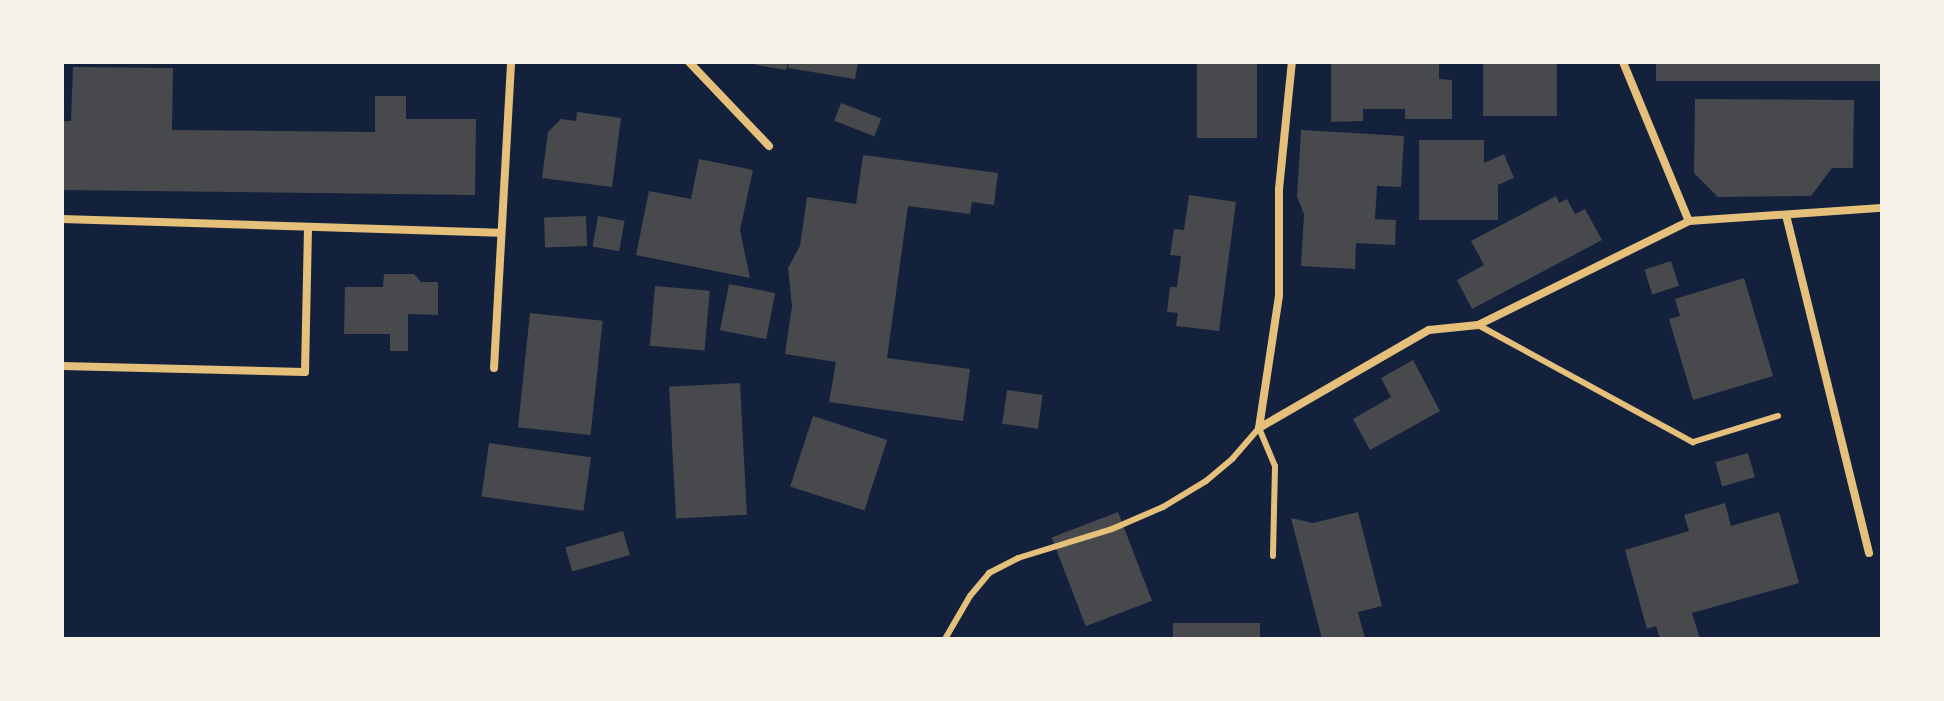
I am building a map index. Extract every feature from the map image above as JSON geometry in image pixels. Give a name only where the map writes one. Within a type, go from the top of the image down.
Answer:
[{"type":"street","points":[[494,368],[499,233],[511,62]]},
{"type":"street","points":[[689,62],[769,146]]},
{"type":"street","points":[[1259,428],[1279,295],[1279,189],[1292,62]]},
{"type":"street","points":[[1623,62],[1689,221]]},
{"type":"street","points":[[1259,428],[1429,330],[1478,325],[1689,221],[1882,208]]},
{"type":"street","points":[[1786,215],[1869,553]]},
{"type":"street","points":[[62,219],[499,233]]},
{"type":"street","points":[[62,366],[305,372],[308,227]]},
{"type":"lane","points":[[1478,325],[1693,442],[1778,416]]},
{"type":"lane","points":[[945,639],[970,596],[989,573],[1018,558],[1112,529],[1163,507],[1206,481],[1233,458],[1259,428],[1275,466],[1273,556]]},
{"type":"building","points":[[757,62],[788,62],[786,70],[756,65]]},
{"type":"building","points":[[789,62],[858,62],[855,79],[788,68]]},
{"type":"building","points":[[1197,62],[1257,62],[1257,138],[1197,138]]},
{"type":"building","points":[[1331,62],[1439,62],[1439,79],[1452,80],[1452,119],[1405,119],[1405,109],[1363,109],[1363,121],[1331,122]]},
{"type":"building","points":[[1483,62],[1557,62],[1557,116],[1483,116]]},
{"type":"building","points":[[1656,62],[1882,62],[1882,81],[1656,81]]},
{"type":"building","points":[[73,67],[173,68],[172,130],[375,132],[375,96],[406,96],[406,119],[476,119],[475,195],[62,190],[62,121],[71,121]]},
{"type":"building","points":[[1695,99],[1854,100],[1853,168],[1832,168],[1811,196],[1718,197],[1694,173]]},
{"type":"building","points":[[841,103],[881,118],[874,136],[834,121]]},
{"type":"building","points":[[577,112],[621,118],[612,187],[542,178],[548,132],[561,119],[576,121]]},
{"type":"building","points":[[1301,130],[1404,136],[1401,187],[1377,186],[1375,219],[1396,220],[1395,245],[1356,243],[1355,269],[1301,266],[1304,214],[1297,197]]},
{"type":"building","points":[[1419,140],[1484,140],[1484,163],[1504,154],[1514,178],[1498,185],[1498,220],[1419,220]]},
{"type":"building","points":[[863,155],[998,173],[994,205],[972,202],[970,214],[908,206],[887,358],[970,369],[963,421],[829,402],[836,362],[785,354],[792,306],[788,268],[800,246],[807,197],[856,204]]},
{"type":"building","points":[[699,159],[753,170],[740,230],[750,278],[636,255],[649,191],[691,199]]},
{"type":"building","points":[[1189,195],[1236,202],[1219,331],[1176,326],[1178,313],[1167,312],[1170,287],[1177,287],[1181,256],[1170,255],[1174,229],[1184,230]]},
{"type":"building","points":[[1556,196],[1559,203],[1567,199],[1575,214],[1585,209],[1602,240],[1472,309],[1457,280],[1484,265],[1471,241]]},
{"type":"building","points":[[586,216],[587,246],[545,247],[544,217]]},
{"type":"building","points":[[598,216],[625,221],[619,251],[593,247]]},
{"type":"building","points":[[1671,261],[1679,286],[1652,294],[1644,270]]},
{"type":"building","points":[[384,274],[414,274],[421,282],[438,282],[438,315],[408,314],[408,351],[390,351],[390,334],[344,334],[345,287],[383,287]]},
{"type":"building","points":[[1744,278],[1773,376],[1693,400],[1669,319],[1680,316],[1675,299]]},
{"type":"building","points":[[729,284],[775,293],[766,339],[720,330]]},
{"type":"building","points":[[655,286],[710,291],[705,351],[650,346]]},
{"type":"building","points":[[530,313],[603,321],[591,435],[518,427]]},
{"type":"building","points":[[1413,360],[1440,411],[1370,450],[1353,419],[1391,397],[1381,378]]},
{"type":"building","points":[[740,383],[747,515],[676,519],[669,387]]},
{"type":"building","points":[[1007,390],[1043,395],[1038,429],[1002,424]]},
{"type":"building","points":[[813,416],[887,440],[864,510],[790,486]]},
{"type":"building","points":[[489,443],[591,457],[583,511],[481,496]]},
{"type":"building","points":[[1748,453],[1755,477],[1722,486],[1715,462]]},
{"type":"building","points":[[1725,503],[1731,526],[1779,512],[1799,583],[1692,613],[1700,639],[1660,639],[1656,626],[1647,629],[1625,550],[1689,531],[1684,515]]},
{"type":"building","points":[[1118,512],[1152,601],[1086,626],[1052,537]]},
{"type":"building","points":[[1358,512],[1382,606],[1358,612],[1365,638],[1322,639],[1291,518],[1313,523]]},
{"type":"building","points":[[623,531],[630,555],[572,572],[565,548]]},
{"type":"building","points":[[1173,623],[1260,623],[1260,639],[1173,639]]}]
